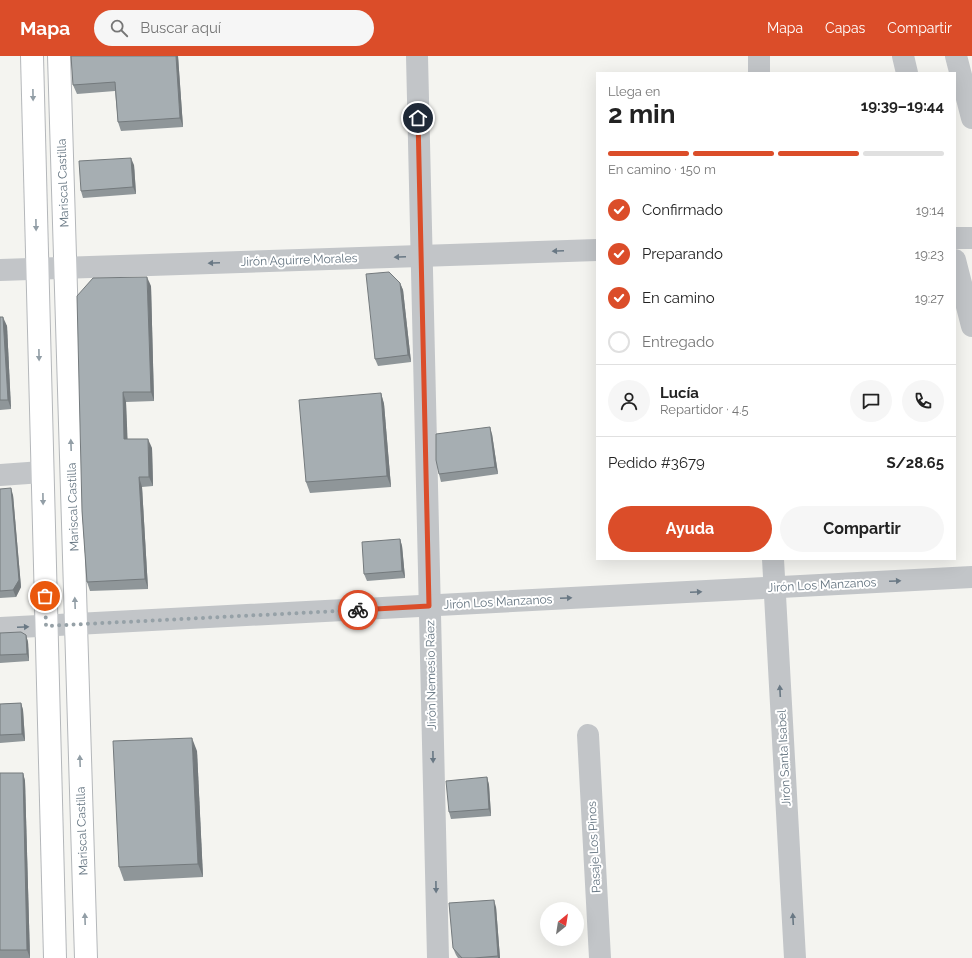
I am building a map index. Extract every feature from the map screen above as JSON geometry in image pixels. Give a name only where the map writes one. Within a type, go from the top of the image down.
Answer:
[{"type":"highway","points":[[32,56],[55,958]]},
{"type":"highway","name":"Mariscal Castilla","points":[[59,56],[86,958]]},
{"type":"street","name":"Jirón Nemesio Ráez","points":[[417,56],[438,958]]},
{"type":"street","points":[[759,56],[759,72]]},
{"type":"street","points":[[903,56],[907,72]]},
{"type":"street","points":[[956,56],[972,118]]},
{"type":"street","points":[[956,238],[972,238]]},
{"type":"street","name":"Jirón Aguirre Morales","points":[[0,270],[596,250]]},
{"type":"street","points":[[956,264],[972,326]]},
{"type":"street","points":[[0,475],[42,472]]},
{"type":"street","name":"Jirón Santa Isabel","points":[[773,560],[795,958]]},
{"type":"street","name":"Jirón Los Manzanos","points":[[0,628],[972,577]]},
{"type":"street","name":"Pasaje Los Pinos","points":[[588,735],[600,958]]},
{"type":"building","points":[[71,56],[176,56],[180,118],[118,122],[115,82],[73,85]]},
{"type":"building","points":[[131,158],[133,187],[81,191],[79,161]]},
{"type":"building","points":[[389,272],[400,283],[408,355],[375,359],[366,274]]},
{"type":"building","points":[[147,277],[151,392],[123,392],[124,439],[148,439],[149,477],[139,477],[145,579],[87,582],[82,511],[77,296],[93,278]]},
{"type":"building","points":[[0,317],[3,317],[8,400],[0,400]]},
{"type":"building","points":[[381,393],[387,476],[306,482],[299,400]]},
{"type":"building","points":[[490,427],[495,467],[439,474],[436,460],[436,434]]},
{"type":"building","points":[[11,488],[19,580],[13,590],[0,591],[0,489]]},
{"type":"building","points":[[400,539],[402,571],[364,574],[362,542]]},
{"type":"building","points":[[21,632],[26,635],[27,654],[0,655],[0,633]]},
{"type":"building","points":[[21,703],[22,734],[0,735],[0,704]]},
{"type":"building","points":[[192,738],[198,864],[119,867],[113,741]]},
{"type":"building","points":[[0,773],[23,773],[27,950],[0,950]]},
{"type":"building","points":[[487,777],[489,809],[449,812],[446,781]]},
{"type":"building","points":[[494,900],[498,956],[462,958],[453,948],[449,903]]},
{"type":"way so far","points":[[45,596],[46,626],[358,610]]},
{"type":"route","points":[[358,610],[429,606],[418,118]]}]
